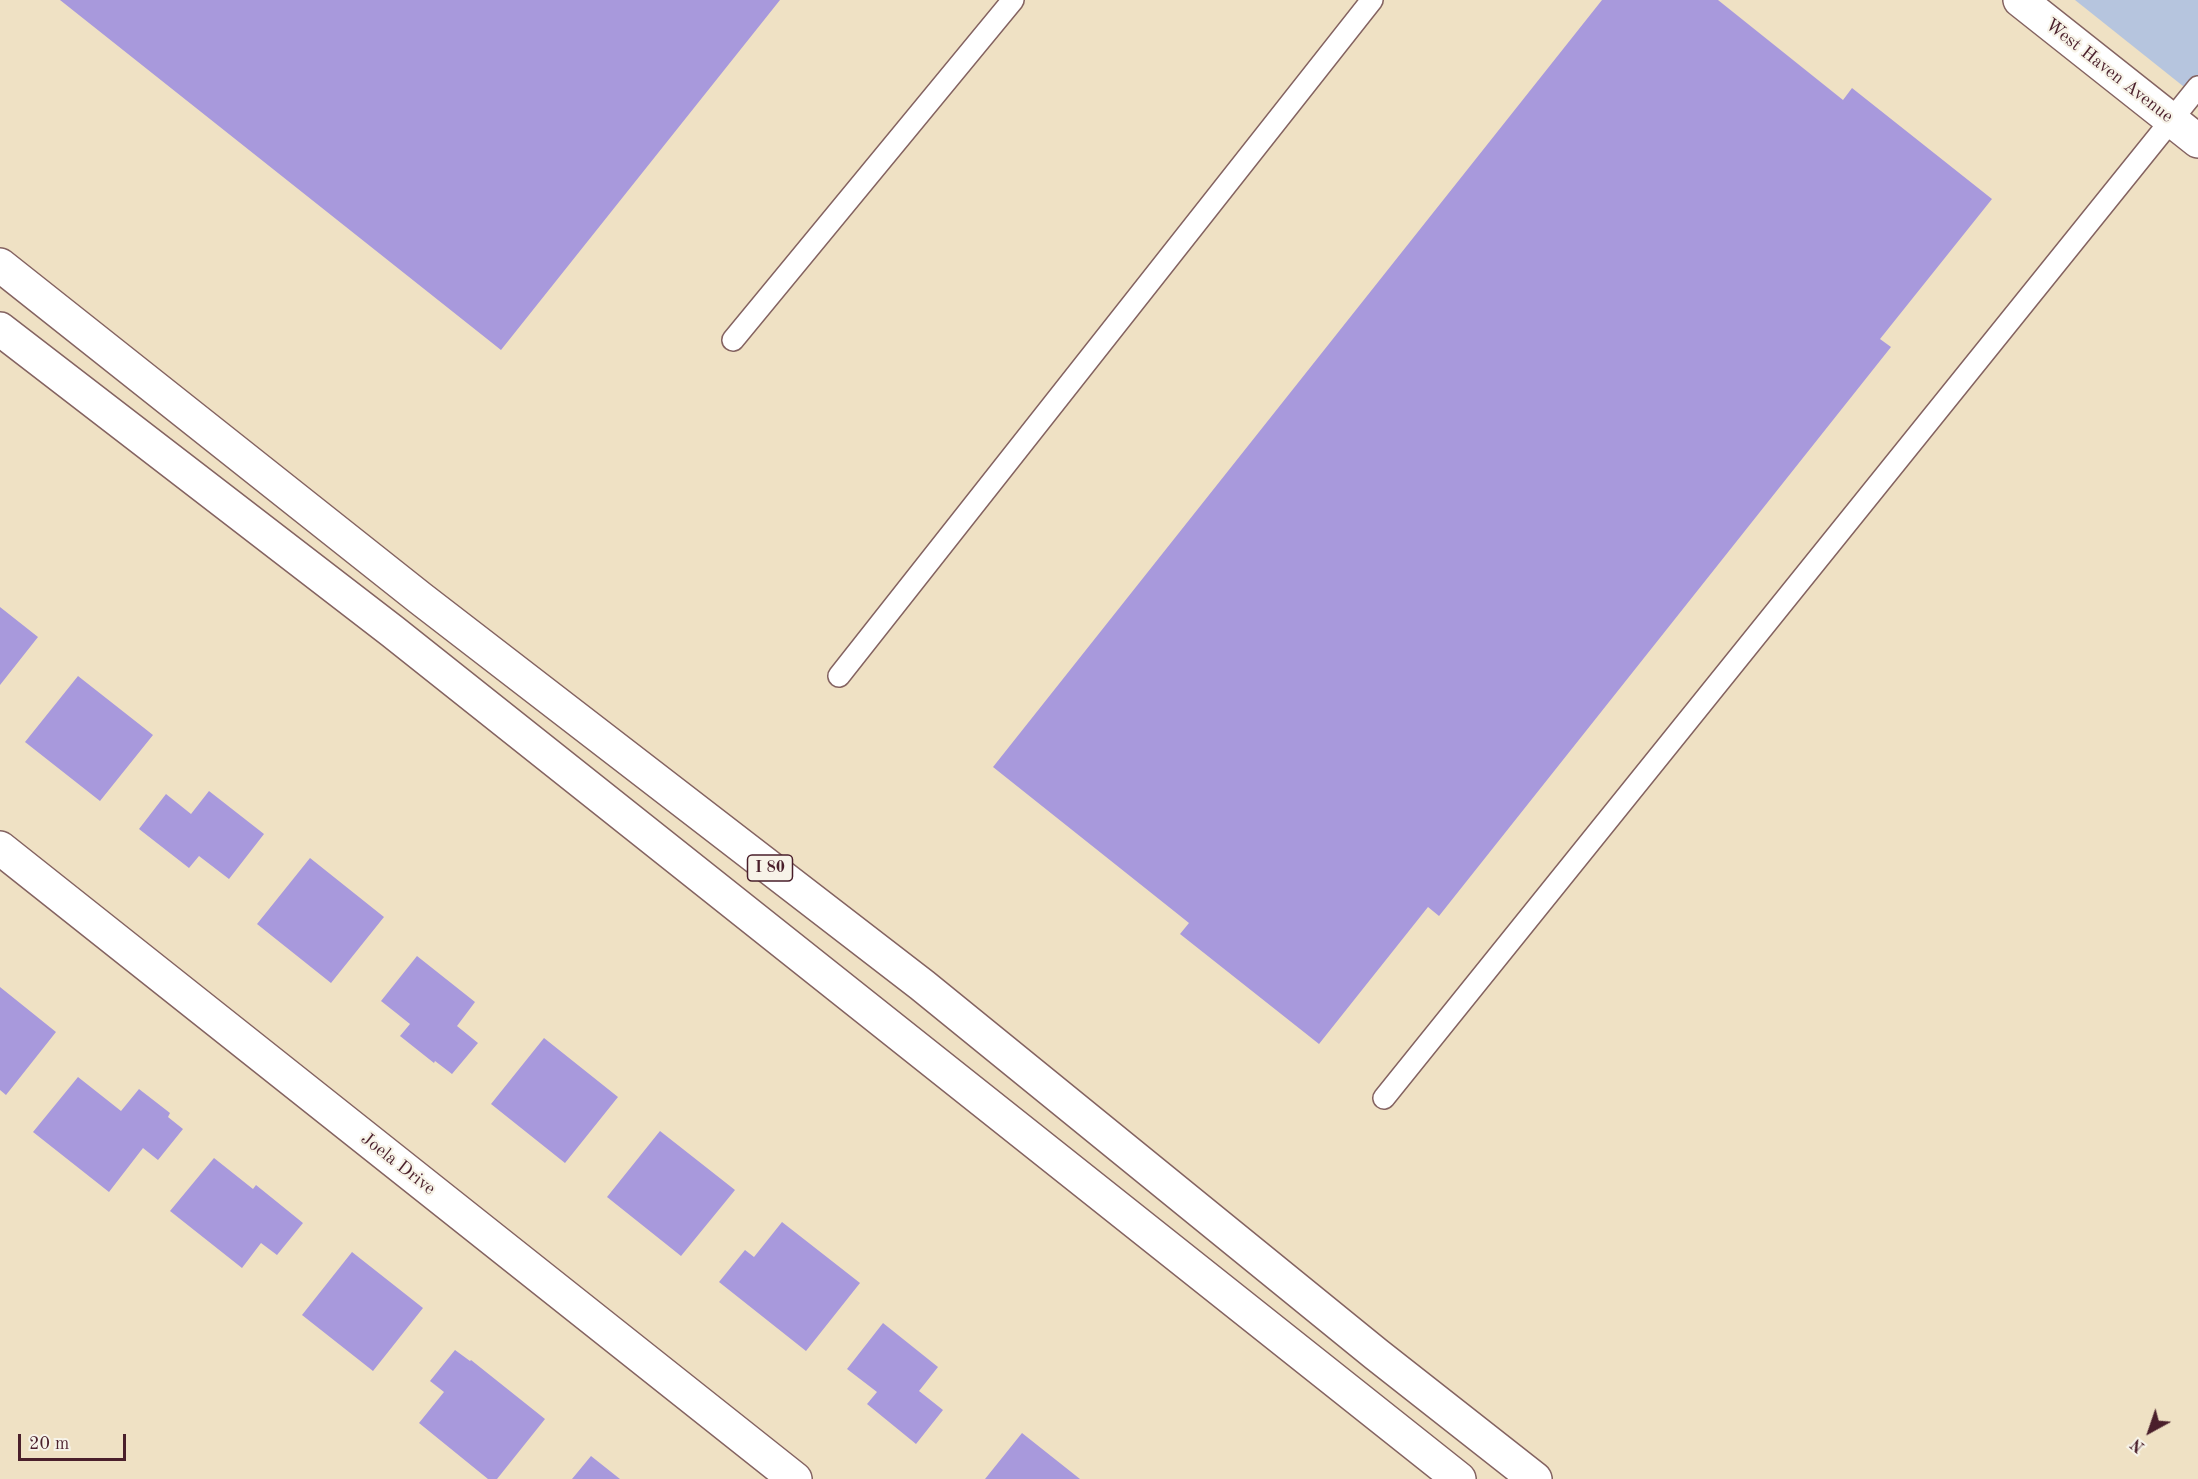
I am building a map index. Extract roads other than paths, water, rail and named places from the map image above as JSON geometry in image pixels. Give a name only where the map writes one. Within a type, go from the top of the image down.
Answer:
[{"type":"main road","name":"West Haven Avenue","points":[[2020,0],[2198,141]]},
{"type":"main road","name":"I 80","points":[[0,265],[420,598],[922,985],[1376,1354],[1535,1479]]},
{"type":"main road","name":"I 80","points":[[0,329],[439,668],[1459,1479]]},
{"type":"main road","name":"Joela Drive","points":[[0,848],[795,1479]]},
{"type":"lane","points":[[733,340],[1013,0]]},
{"type":"lane","points":[[839,676],[1372,0]]},
{"type":"lane","points":[[1384,1098],[2198,87]]}]
